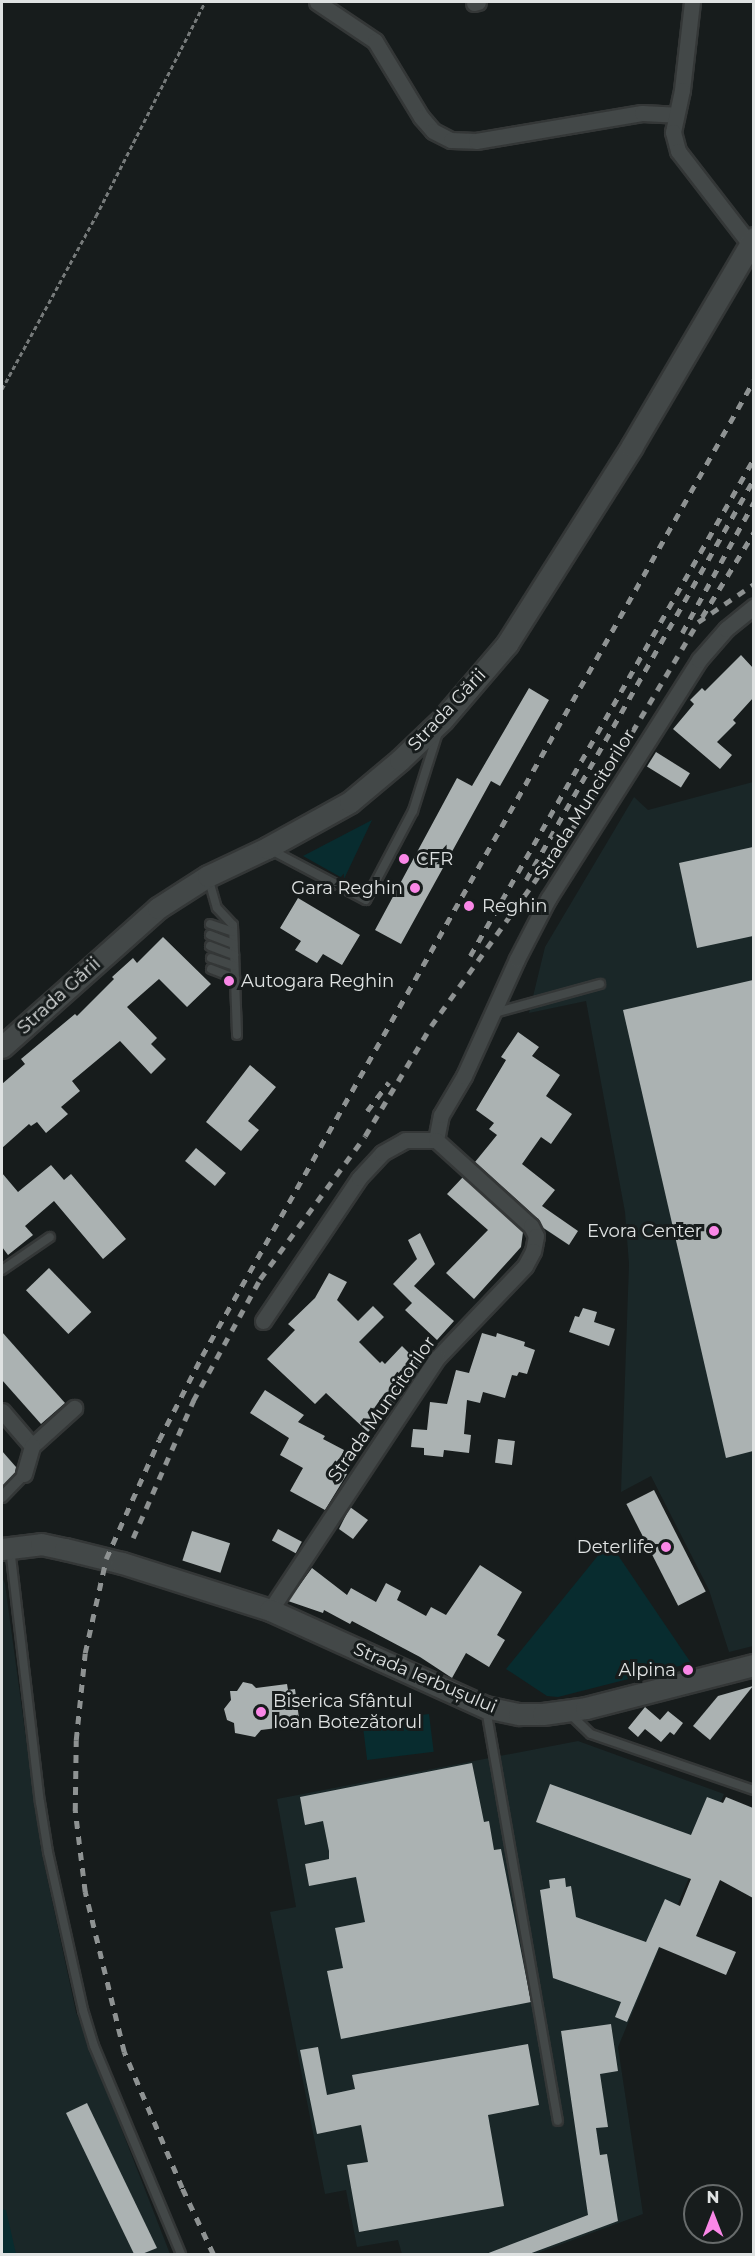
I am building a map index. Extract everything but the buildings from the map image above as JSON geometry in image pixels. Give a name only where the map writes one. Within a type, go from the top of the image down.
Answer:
[{"type":"main road","name":"Strada Gării","points":[[2,1047],[158,908],[208,876],[267,848],[350,802],[400,760],[443,719],[507,644],[632,446],[752,241]]},
{"type":"main road","name":"Strada Ierbușului","points":[[6,1548],[41,1544],[106,1559],[270,1610],[485,1707],[519,1714],[567,1711],[753,1665]]},
{"type":"street","points":[[317,2],[375,41],[421,117],[433,131],[451,140],[476,141],[642,113],[676,115]]},
{"type":"street","points":[[692,2],[682,90],[674,132],[678,151],[752,241]]},
{"type":"street","name":"Strada Muncitorilor","points":[[270,1610],[437,1358],[525,1266],[533,1251],[536,1236],[531,1226],[436,1140],[441,1115],[494,1013],[517,959],[548,899],[692,670],[726,629],[753,606]]},
{"type":"street","points":[[263,1321],[359,1178],[382,1153],[405,1140],[436,1140]]},
{"type":"street","points":[[2,1497],[24,1474],[32,1446],[74,1408]]},
{"type":"street","points":[[2,1411],[32,1446]]},
{"type":"lane","points":[[267,848],[366,900],[413,811],[443,719]]},
{"type":"lane","points":[[208,876],[217,908],[230,919],[233,932],[237,1035]]},
{"type":"lane","points":[[210,924],[233,932]]},
{"type":"lane","points":[[210,935],[233,944]]},
{"type":"lane","points":[[210,946],[234,955]]},
{"type":"lane","points":[[211,958],[234,966]]},
{"type":"lane","points":[[211,969],[235,978]]},
{"type":"lane","points":[[494,1013],[600,984]]},
{"type":"lane","points":[[2,1270],[50,1237]]},
{"type":"lane","points":[[6,1548],[42,1812],[78,1990],[94,2046],[181,2254]]},
{"type":"lane","points":[[485,1707],[558,2121]]},
{"type":"lane","points":[[567,1711],[591,1734],[753,1790]]},
{"type":"path","points":[[2,389],[96,216],[206,2]]},
{"type":"shaded area","points":[[753,782],[753,1646],[729,1652],[709,1590],[651,1476],[621,1492],[629,1264],[625,1212],[586,1001],[529,1013],[545,947],[634,797],[648,810]]},
{"type":"shaded area","points":[[372,820],[344,879],[303,856]]},
{"type":"shaded area","points":[[609,1542],[691,1663],[558,1697],[547,1696],[506,1669]]},
{"type":"shaded area","points":[[2,1576],[5,1584],[41,1849],[76,2012],[170,2254],[2,2254]]},
{"type":"shaded area","points":[[429,1714],[434,1752],[367,1760],[362,1722]]},
{"type":"shaded area","points":[[578,1741],[724,1794],[618,2047],[643,2214],[535,2254],[402,2254],[398,2240],[357,2247],[346,2190],[325,2194],[270,1912],[296,1907],[277,1799]]},
{"type":"shaded area","points":[[2,2209],[6,2210],[16,2254],[2,2254]]},
{"type":"railway","points":[[213,2254],[124,2052],[85,1892],[75,1811],[76,1740],[85,1653],[106,1559],[159,1440],[202,1356],[754,380]]},
{"type":"railway","points":[[470,956],[754,458]]},
{"type":"railway","points":[[526,880],[754,478]]},
{"type":"railway","points":[[682,633],[754,502]]},
{"type":"railway","points":[[702,617],[754,532]]},
{"type":"railway","points":[[133,1538],[193,1401],[260,1279],[365,1136],[431,1026],[583,814],[698,622],[754,584]]},
{"type":"railway","points":[[367,1111],[389,1082]]},
{"type":"place","name":"CFR","points":[[404,859]]},
{"type":"place","name":"Gara Reghin","points":[[415,888]]},
{"type":"place","name":"Reghin","points":[[469,906]]},
{"type":"place","name":"Autogara Reghin","points":[[229,981]]},
{"type":"place","name":"Evora Center","points":[[714,1231]]},
{"type":"place","name":"Deterlife","points":[[666,1547]]},
{"type":"place","name":"Alpina","points":[[688,1670]]},
{"type":"place","name":"Biserica Sfântul Ioan Botezătorul","points":[[261,1712]]}]
